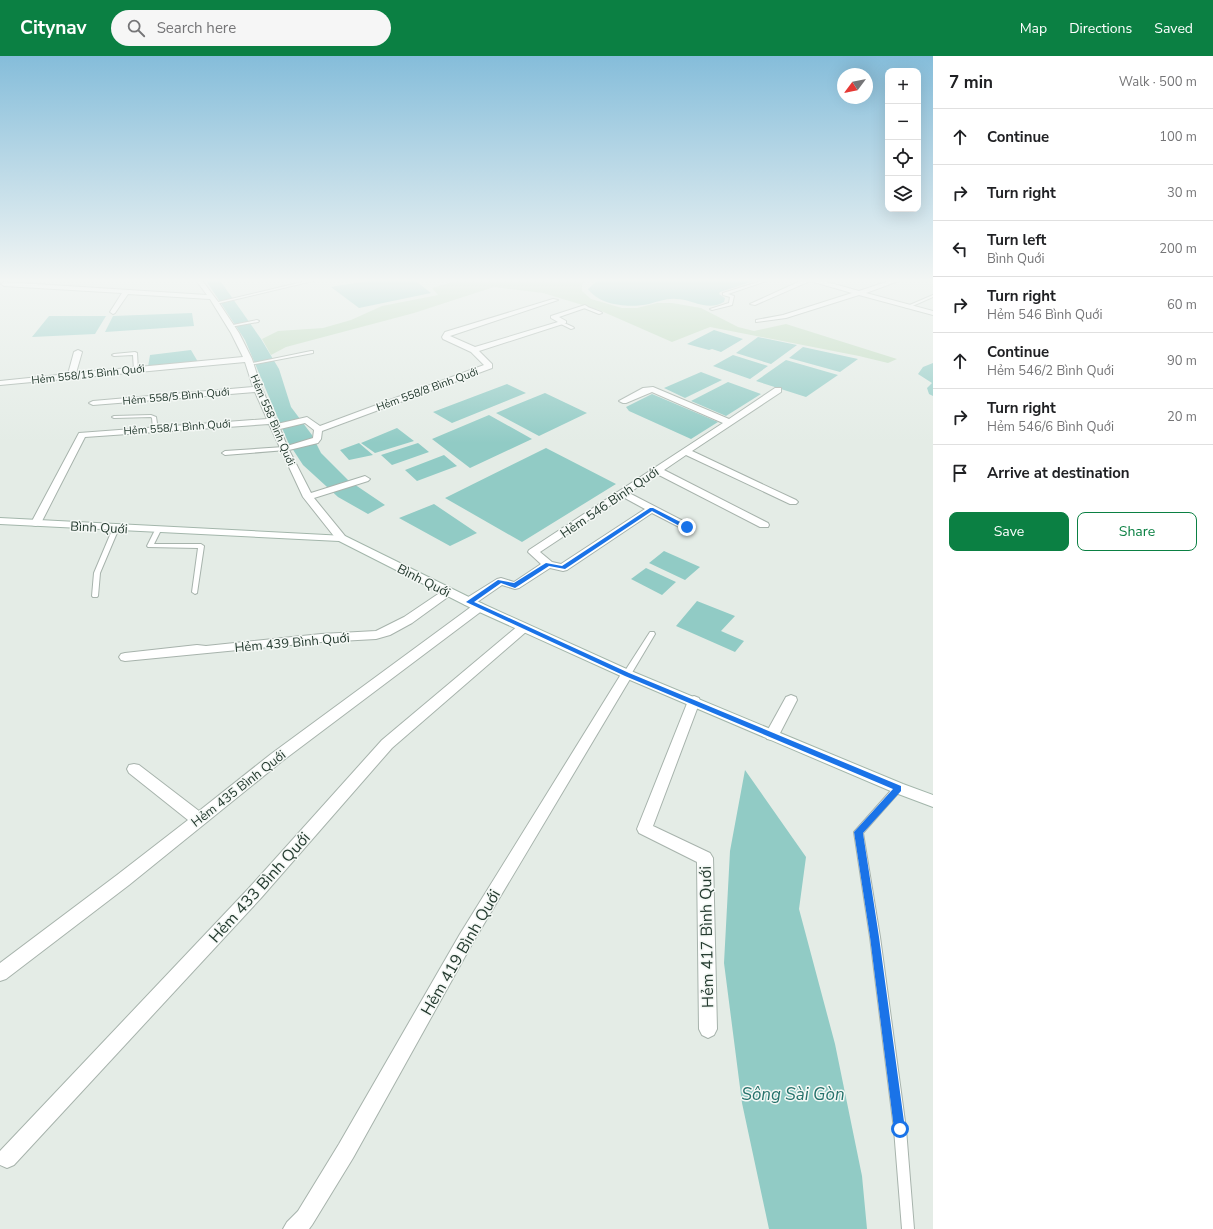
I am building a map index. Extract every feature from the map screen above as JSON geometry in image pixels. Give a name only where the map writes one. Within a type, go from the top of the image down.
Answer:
[{"type":"street","name":"Hẻm 558 Bình Quới","points":[[235,334],[250,362],[258,389],[308,497],[341,538]]},
{"type":"street","name":"Hẻm 558/8 Bình Quới","points":[[319,429],[438,384],[492,366],[474,350],[446,337],[449,334]]},
{"type":"street","points":[[474,350],[525,334]]},
{"type":"street","points":[[71,376],[78,352]]},
{"type":"street","name":"Hẻm 558/15 Bình Quới","points":[[0,383],[136,370],[250,362]]},
{"type":"street","name":"Hẻm 558/5 Bình Quới","points":[[93,403],[258,389]]},
{"type":"street","points":[[623,400],[646,390],[653,389],[729,422]]},
{"type":"street","name":"Hẻm 546 Bình Quới","points":[[548,564],[533,552],[778,390]]},
{"type":"street","points":[[275,425],[307,420],[319,429],[317,432],[317,439],[286,449]]},
{"type":"street","name":"Hẻm 558/1 Bình Quới","points":[[36,523],[82,435],[156,429],[275,425]]},
{"type":"street","points":[[685,451],[793,502]]},
{"type":"street","points":[[657,470],[764,525]]},
{"type":"street","points":[[308,497],[366,479]]},
{"type":"street","points":[[622,493],[687,527]]},
{"type":"street","points":[[474,605],[500,581],[515,586],[548,564],[563,568],[652,509]]},
{"type":"street","name":"Bình Quới","points":[[0,521],[116,528],[341,538],[474,605],[524,628],[630,670],[694,701],[772,735],[898,788],[933,801]]},
{"type":"street","name":"Hẻm 439 Bình Quới","points":[[125,657],[321,638],[376,635],[386,632],[408,620],[448,592]]},
{"type":"street","name":"Hẻm 435 Bình Quới","points":[[0,973],[122,880],[276,758],[474,605]]},
{"type":"street","name":"Hẻm 433 Bình Quới","points":[[7,1158],[255,893],[387,744],[524,628]]},
{"type":"street","name":"Hẻm 419 Bình Quới","points":[[294,1229],[304,1218],[346,1151],[466,939],[630,670]]},
{"type":"street","points":[[772,735],[791,700]]},
{"type":"street","name":"Hẻm 417 Bình Quới","points":[[694,701],[644,828],[705,858],[708,1029]]},
{"type":"street","points":[[134,769],[198,819]]},
{"type":"lane","points":[[250,362],[276,359],[311,352]]},
{"type":"lane","points":[[114,355],[134,354],[136,370]]},
{"type":"lane","points":[[114,417],[151,416],[154,417],[156,429]]},
{"type":"lane","points":[[225,453],[286,449]]},
{"type":"lane","points":[[95,596],[97,573],[116,528]]},
{"type":"lane","points":[[158,530],[150,546],[201,546],[195,592]]},
{"type":"lane","points":[[630,670],[652,634]]},
{"type":"lane","points":[[898,788],[858,832],[875,937],[900,1129],[908,1229]]},
{"type":"green space","points":[[273,334],[336,334],[286,347],[271,355],[262,339]]},
{"type":"green space","points":[[653,334],[693,334],[672,342]]},
{"type":"green space","points":[[745,334],[817,334],[897,359],[888,363]]},
{"type":"water","points":[[35,334],[95,334],[95,334],[32,337]]},
{"type":"water","points":[[241,334],[257,334],[261,339],[279,369],[291,407],[312,435],[321,453],[348,480],[385,505],[368,514],[338,497],[303,465],[288,442],[245,340]]},
{"type":"water","points":[[707,334],[726,334],[743,339],[721,352],[687,344]]},
{"type":"water","points":[[758,337],[797,345],[771,364],[736,353]]},
{"type":"water","points":[[803,347],[858,359],[840,372],[789,358]]},
{"type":"water","points":[[191,350],[198,362],[148,367],[150,355]]},
{"type":"water","points":[[733,355],[768,366],[750,379],[713,366]]},
{"type":"water","points":[[786,360],[838,375],[806,397],[756,381]]},
{"type":"water","points":[[933,363],[933,396],[929,394],[927,388],[932,383],[918,374],[923,367]]},
{"type":"water","points":[[701,372],[722,380],[685,398],[664,388]]},
{"type":"water","points":[[728,382],[761,394],[726,416],[691,401]]},
{"type":"water","points":[[507,384],[526,393],[452,423],[433,412]]},
{"type":"water","points":[[545,393],[587,413],[539,436],[496,413]]},
{"type":"water","points":[[652,394],[718,422],[691,439],[629,411],[626,407]]},
{"type":"water","points":[[489,415],[532,439],[470,468],[432,439]]},
{"type":"water","points":[[397,428],[414,441],[375,453],[361,443]]},
{"type":"water","points":[[359,443],[373,455],[349,460],[340,450]]},
{"type":"water","points":[[418,443],[429,452],[392,465],[381,455]]},
{"type":"water","points":[[546,448],[616,484],[522,542],[445,498]]},
{"type":"water","points":[[444,455],[457,466],[417,481],[405,470]]},
{"type":"water","points":[[434,504],[477,533],[450,546],[399,518]]},
{"type":"water","points":[[664,551],[700,567],[685,580],[649,563]]},
{"type":"water","points":[[646,568],[676,582],[662,595],[631,579]]},
{"type":"water","points":[[697,601],[735,616],[721,631],[744,641],[735,652],[676,626]]},
{"type":"water","name":"Sông Sài Gòn","points":[[745,770],[806,857],[799,909],[835,1044],[862,1176],[867,1229],[769,1229],[742,1103],[724,963],[730,851]]},
{"type":"route","points":[[687,527],[652,509],[563,568],[548,564],[515,586],[500,581],[469,602],[627,674],[898,788],[858,832],[875,937],[900,1129]]}]
